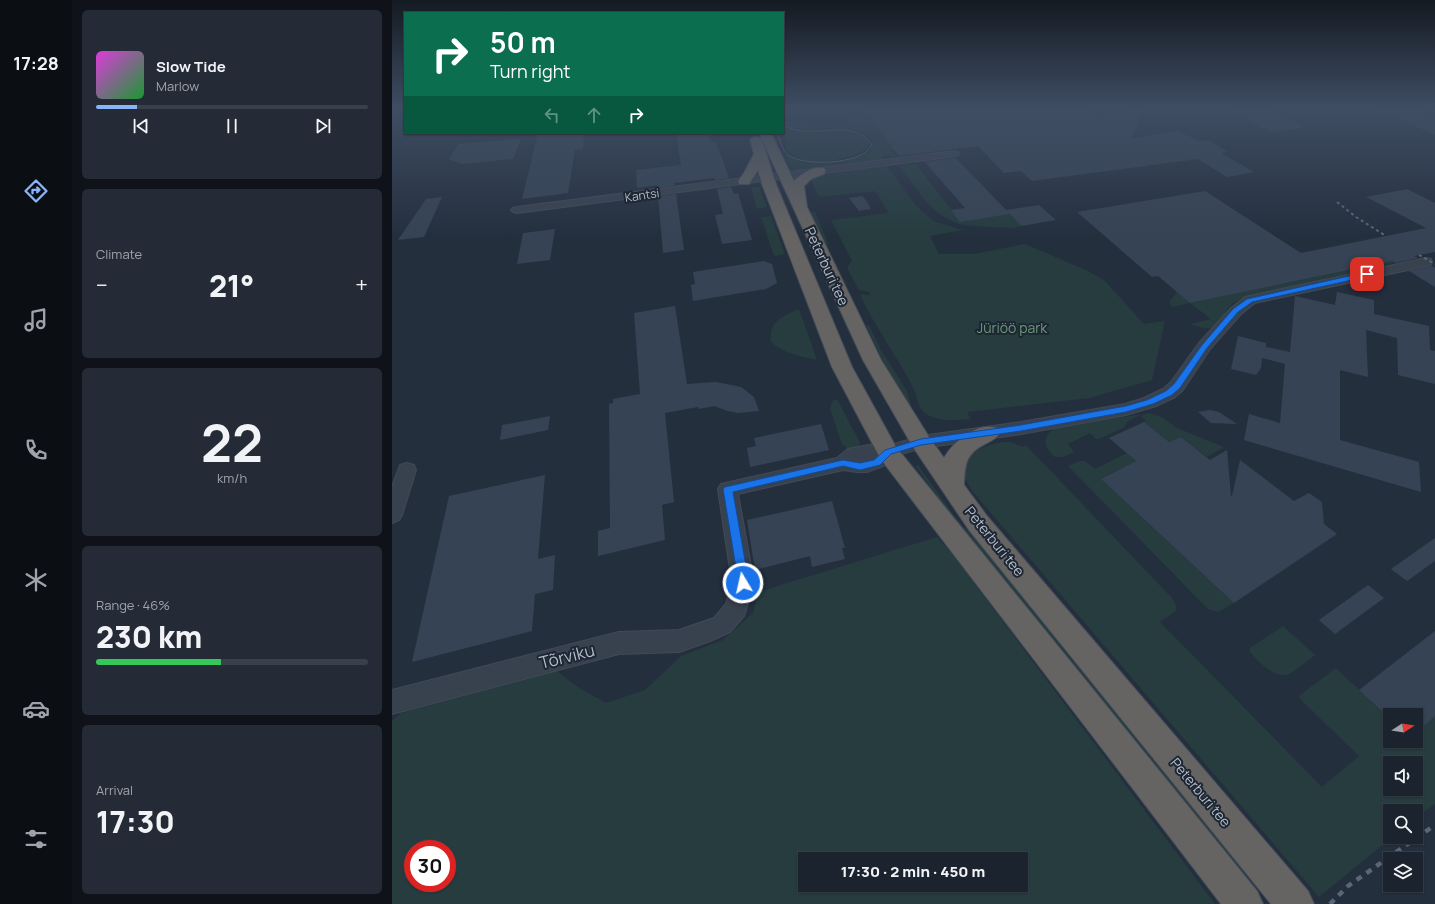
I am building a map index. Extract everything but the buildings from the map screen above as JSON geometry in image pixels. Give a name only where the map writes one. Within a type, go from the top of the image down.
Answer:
[{"type":"highway","name":"Peterburi tee","points":[[773,151],[872,360],[921,442],[952,487],[978,523],[1295,904]]},
{"type":"highway","name":"Peterburi tee","points":[[760,154],[766,178],[842,367],[888,452],[1235,893]]},
{"type":"highway","points":[[744,181],[750,174],[760,154]]},
{"type":"highway","points":[[802,212],[798,184],[806,176],[820,171]]},
{"type":"highway","points":[[952,487],[955,458],[972,441],[989,433]]},
{"type":"street","name":"Kantsi","points":[[517,210],[954,154]]},
{"type":"street","points":[[888,452],[921,442],[989,433],[1126,409],[1150,402],[1169,393],[1177,386],[1204,346],[1236,311],[1250,300],[1426,262]]},
{"type":"street","name":"Tõrviku","points":[[392,702],[619,643],[679,641],[702,634],[722,625],[736,609],[743,583],[728,489],[843,463],[860,467],[876,463],[888,452]]},
{"type":"street","points":[[392,515],[407,470]]},
{"type":"green space","points":[[788,151],[861,151],[850,156],[825,161],[801,159],[792,155]]},
{"type":"green space","points":[[869,151],[890,151],[895,156],[882,156],[883,160],[796,171],[791,169],[783,153],[795,159],[816,163],[846,161],[864,155]]},
{"type":"green space","points":[[916,164],[960,221],[1010,214],[1021,226],[1014,228],[964,225],[953,222],[944,217],[927,202],[900,166]]},
{"type":"green space","name":"Jüriöö park","points":[[887,166],[917,207],[934,221],[963,230],[930,236],[939,254],[974,254],[1025,244],[1086,270],[1104,280],[1144,324],[1165,321],[1152,380],[1089,398],[967,412],[971,419],[942,419],[931,417],[923,412],[908,378],[866,307],[860,294],[871,295],[869,292],[859,290],[847,268],[852,261],[831,220],[889,213],[875,191],[819,197],[811,180],[818,176]]},
{"type":"green space","points":[[751,187],[759,187],[767,207],[757,209]]},
{"type":"green space","points":[[815,211],[830,248],[820,235],[809,212]]},
{"type":"green space","points":[[771,216],[785,254],[774,256],[761,217]]},
{"type":"green space","points":[[1391,261],[1393,263],[1248,296],[1232,304],[1227,309],[1219,323],[1211,328],[1190,324],[1211,319],[1190,303]]},
{"type":"green space","points":[[1177,292],[1190,303],[1172,307],[1169,302]]},
{"type":"green space","points":[[799,309],[817,360],[787,352],[771,342],[774,324],[782,317]]},
{"type":"green space","points":[[866,325],[869,325],[881,350],[907,391],[912,409],[892,379]]},
{"type":"green space","points":[[835,399],[838,401],[860,443],[858,449],[850,450],[842,444],[830,409],[832,402]]},
{"type":"green space","points":[[1150,413],[1163,418],[1177,428],[1224,447],[1207,457],[1181,437],[1169,442],[1144,422],[1146,420],[1141,417],[1144,414]]},
{"type":"green space","points":[[1142,414],[1127,422],[1125,427],[1099,439],[1096,439],[1090,433],[1068,444],[1074,452],[1063,457],[1055,457],[1046,446],[1046,438],[1048,434],[1055,428]]},
{"type":"green space","points":[[1010,442],[1023,447],[1026,445],[1172,598],[1176,605],[1176,611],[1160,622],[1322,787],[1359,756],[1299,698],[1300,695],[1336,668],[1383,712],[1383,748],[1423,748],[1423,727],[1435,716],[1435,804],[1423,813],[1423,804],[1383,804],[1383,844],[1319,897],[973,492],[964,475],[966,461],[976,451],[990,445]]},
{"type":"green space","points":[[1127,453],[1136,461],[1101,479],[1234,603],[1218,612],[1208,609],[1068,466],[1079,461],[1085,461],[1095,469]]},
{"type":"green space","points":[[918,465],[955,517],[1007,575],[1244,867],[1240,871],[954,521],[917,468],[916,466]]},
{"type":"green space","points":[[937,537],[952,554],[1215,904],[392,904],[392,721],[401,713],[557,671],[576,686],[606,703],[645,690],[681,656],[723,640],[753,613],[758,592]]},
{"type":"green space","points":[[1283,626],[1315,655],[1289,674],[1284,675],[1267,669],[1250,652],[1250,648]]},
{"type":"tram line","points":[[785,151],[795,159],[816,162],[850,159],[867,151]]},
{"type":"railway","points":[[1337,202],[1356,217],[1386,236]]},
{"type":"railway","points":[[1419,255],[1435,264]]},
{"type":"railway","points":[[1330,904],[1348,886],[1435,825]]},
{"type":"route","points":[[743,583],[728,489],[843,463],[860,467],[876,463],[888,452],[921,442],[1021,428],[1126,409],[1150,402],[1169,393],[1177,386],[1204,346],[1236,311],[1250,300],[1367,274]]}]
